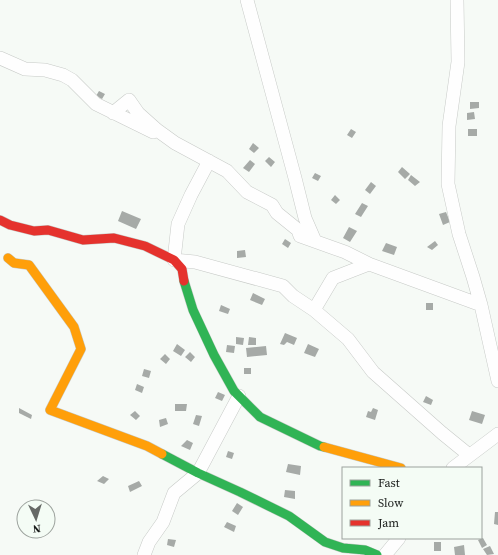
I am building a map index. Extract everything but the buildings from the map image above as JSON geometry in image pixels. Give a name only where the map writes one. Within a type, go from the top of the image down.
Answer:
[{"type":"street","points":[[247,0],[305,218],[315,241]]},
{"type":"street","points":[[457,0],[458,62],[449,126],[448,184],[459,234],[481,305],[498,381]]},
{"type":"street","points":[[0,58],[25,69],[45,70],[63,75],[72,80],[96,104],[227,171],[247,192],[272,205],[277,213],[298,230],[300,236],[345,252],[369,264],[481,305]]},
{"type":"street","points":[[113,113],[129,100],[138,113],[174,143]]},
{"type":"street","points":[[209,161],[178,224],[174,260],[182,269],[193,310],[234,392],[260,417],[320,446],[397,467]]},
{"type":"street","points":[[0,220],[10,225],[34,231],[48,230],[83,240],[114,238],[145,246],[174,260],[195,262],[283,286],[293,296],[314,310],[348,339],[373,372],[469,456]]},
{"type":"street","points":[[8,258],[14,263],[29,264],[74,326],[81,349],[50,410],[147,446],[198,473],[289,516],[325,542],[342,548],[366,550],[377,555]]},
{"type":"street","points":[[314,310],[332,278],[369,264]]},
{"type":"street","points":[[144,555],[149,542],[163,522],[174,493],[198,473],[239,396]]},
{"type":"street","points":[[454,467],[495,438]]},
{"type":"street","points":[[385,555],[398,539]]},
{"type":"traffic: fast","points":[[184,281],[193,310],[214,355],[234,391],[260,417],[324,447]]},
{"type":"traffic: fast","points":[[162,454],[198,473],[289,516],[325,542],[343,548],[365,550],[377,555]]},
{"type":"traffic: slow","points":[[8,258],[14,263],[29,265],[74,327],[81,349],[50,410],[147,446],[162,454]]},
{"type":"traffic: slow","points":[[324,447],[397,467]]},
{"type":"traffic: jam","points":[[0,220],[10,225],[34,231],[48,230],[83,240],[114,238],[145,246],[174,260],[182,269],[184,281]]}]
